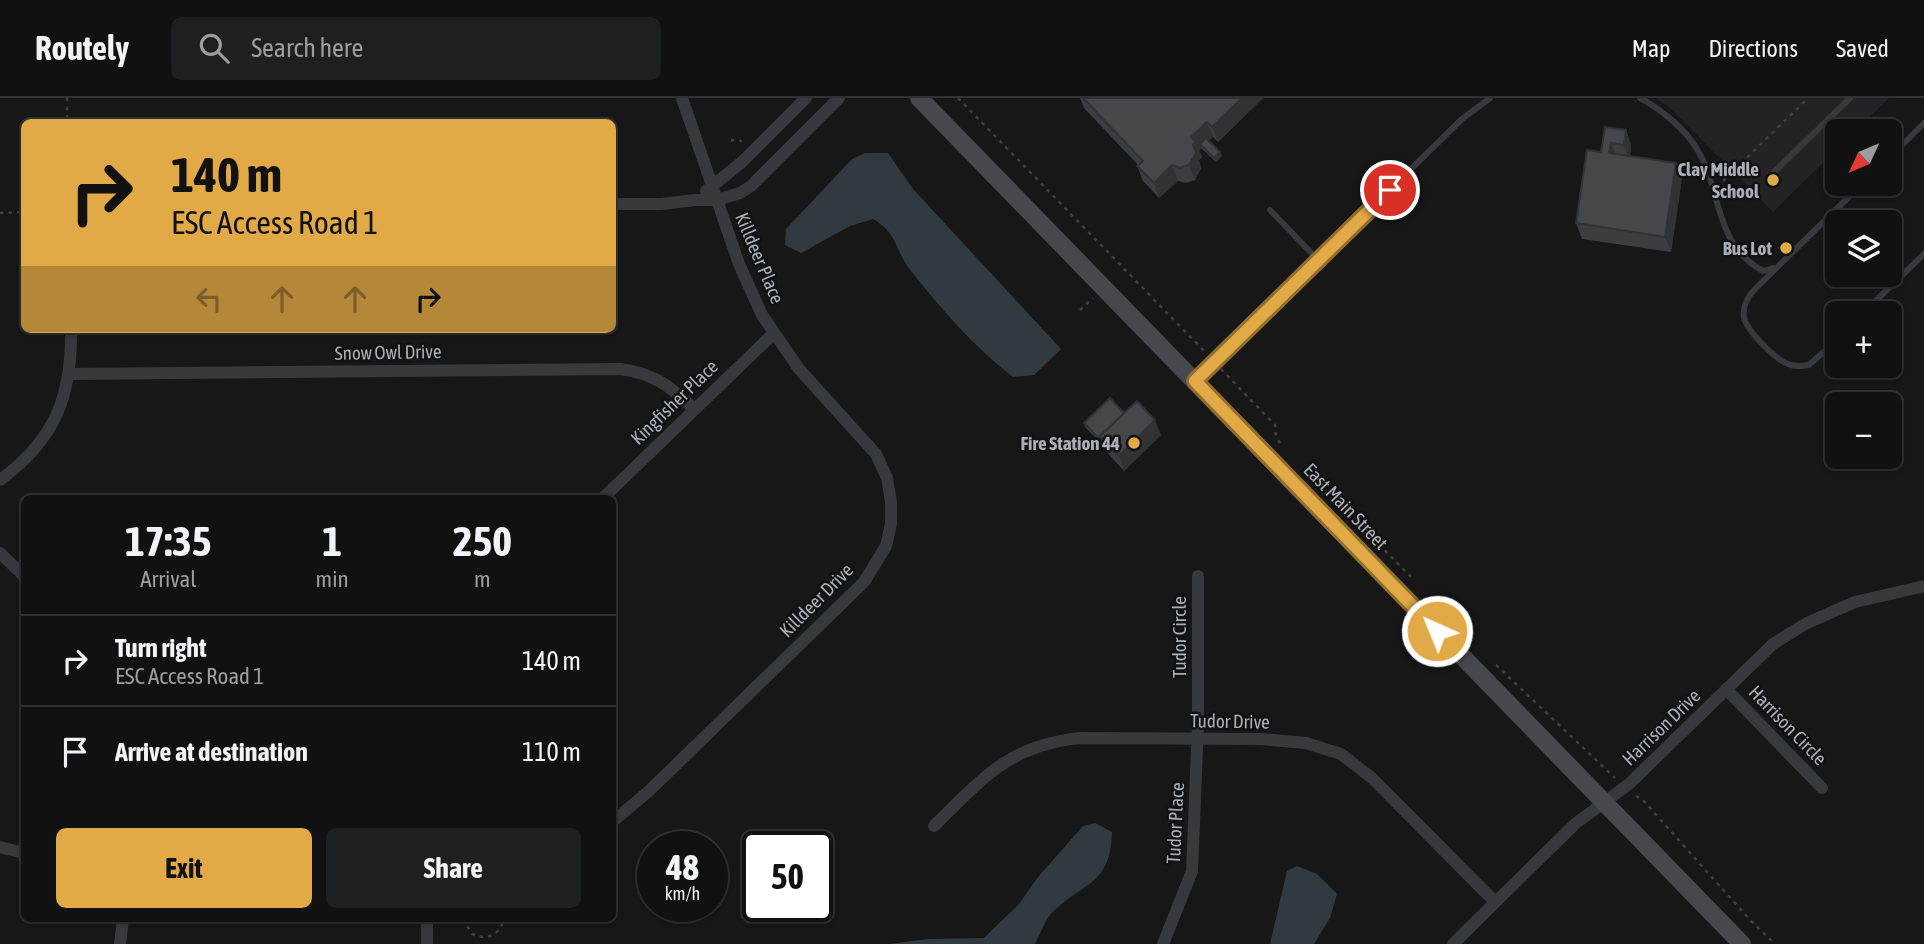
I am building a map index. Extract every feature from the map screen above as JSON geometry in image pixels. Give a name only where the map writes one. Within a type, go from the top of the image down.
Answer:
[{"type":"main road","name":"East Main Street","points":[[919,98],[1742,944]]},
{"type":"street","name":"Killdeer Place","points":[[682,98],[738,264],[762,315],[774,333]]},
{"type":"street","points":[[714,194],[806,98]]},
{"type":"street","points":[[616,204],[661,204],[695,200],[714,194],[740,193],[751,186],[839,98]]},
{"type":"street","points":[[0,480],[21,464],[50,429],[61,407],[69,374],[71,333]]},
{"type":"street","name":"Kingfisher Place","points":[[606,495],[774,333]]},
{"type":"street","name":"Killdeer Drive","points":[[616,819],[649,791],[864,582],[886,545],[891,524],[891,502],[887,478],[876,454],[799,369],[774,333]]},
{"type":"street","name":"Snow Owl Drive","points":[[69,374],[621,369],[638,372],[671,387],[694,409]]},
{"type":"street","points":[[0,553],[21,573]]},
{"type":"street","name":"Tudor Circle","points":[[1198,576],[1198,740]]},
{"type":"street","name":"Harrison Drive","points":[[1453,944],[1575,824],[1629,784],[1773,644],[1807,623],[1855,602],[1924,586]]},
{"type":"street","name":"Harrison Circle","points":[[1726,690],[1822,788]]},
{"type":"street","name":"Tudor Drive","points":[[934,826],[990,772],[1013,756],[1040,744],[1080,738],[1260,739],[1306,743],[1340,754],[1372,778],[1494,901]]},
{"type":"street","name":"Tudor Place","points":[[1163,944],[1192,871],[1198,740]]},
{"type":"street","points":[[0,847],[21,852]]},
{"type":"street","points":[[120,944],[123,922]]},
{"type":"street","points":[[427,922],[427,944]]},
{"type":"lane","points":[[1195,381],[1462,120],[1490,98]]},
{"type":"lane","points":[[1640,98],[1675,124],[1697,149],[1721,222],[1736,247],[1757,267],[1768,270],[1778,266]]},
{"type":"lane","points":[[1770,176],[1850,98]]},
{"type":"lane","points":[[1902,145],[1924,123]]},
{"type":"lane","points":[[1825,351],[1809,365],[1798,367],[1780,360],[1751,331],[1744,318],[1745,302],[1850,196]]},
{"type":"lane","points":[[1270,210],[1318,260]]},
{"type":"lane","points":[[1875,301],[1924,254]]},
{"type":"lane","points":[[1756,288],[1759,274],[1757,267]]},
{"type":"path","points":[[67,98],[67,119]]},
{"type":"path","points":[[958,98],[1195,341]]},
{"type":"path","points":[[1713,191],[1808,98]]},
{"type":"path","points":[[0,213],[21,212]]},
{"type":"path","points":[[1117,274],[1122,269]]},
{"type":"path","points":[[1080,310],[1091,300]]},
{"type":"path","points":[[1228,375],[1275,425],[1276,436],[1282,447]]},
{"type":"path","points":[[1330,494],[1418,585]]},
{"type":"path","points":[[1490,660],[1614,778]]},
{"type":"path","points":[[1642,799],[1774,944]]},
{"type":"path","points":[[465,922],[472,933],[484,937],[499,930],[503,922]]},
{"type":"shaded area","name":"Clay Middle School","points":[[1656,98],[1889,98],[1867,119],[1825,119],[1825,161],[1773,212],[1670,108]]},
{"type":"shaded area","points":[[865,153],[888,153],[913,189],[1061,349],[1034,375],[1013,377],[972,341],[911,271],[892,236],[873,219],[850,226],[801,253],[785,245],[786,229],[852,159]]},
{"type":"shaded area","points":[[1095,823],[1112,832],[1106,864],[1092,882],[1050,915],[1035,944],[889,944],[928,939],[984,938],[1019,904],[1038,877],[1083,826]]},
{"type":"shaded area","points":[[1297,866],[1317,874],[1337,894],[1330,918],[1314,944],[1270,944],[1287,871]]},
{"type":"building","points":[[1083,98],[1242,98],[1212,127],[1207,122],[1191,137],[1196,142],[1193,145],[1196,153],[1189,165],[1180,168],[1172,165],[1154,183],[1137,166],[1143,161]]},
{"type":"building","points":[[1605,127],[1626,130],[1624,145],[1611,143],[1609,153],[1676,163],[1665,237],[1576,223],[1587,150],[1601,152]]},
{"type":"building","points":[[1206,138],[1220,152],[1214,158],[1200,144]]},
{"type":"building","points":[[1110,398],[1124,413],[1100,436],[1102,442],[1084,423]]},
{"type":"building","points":[[1137,401],[1155,420],[1119,456],[1100,436]]},
{"type":"place","name":"Clay Middle School","points":[[1773,180]]},
{"type":"place","name":"Bus Lot","points":[[1786,248]]},
{"type":"place","name":"Fire Station 44","points":[[1134,443]]},
{"type":"route","points":[[1390,190],[1195,381],[1437,631]]}]
